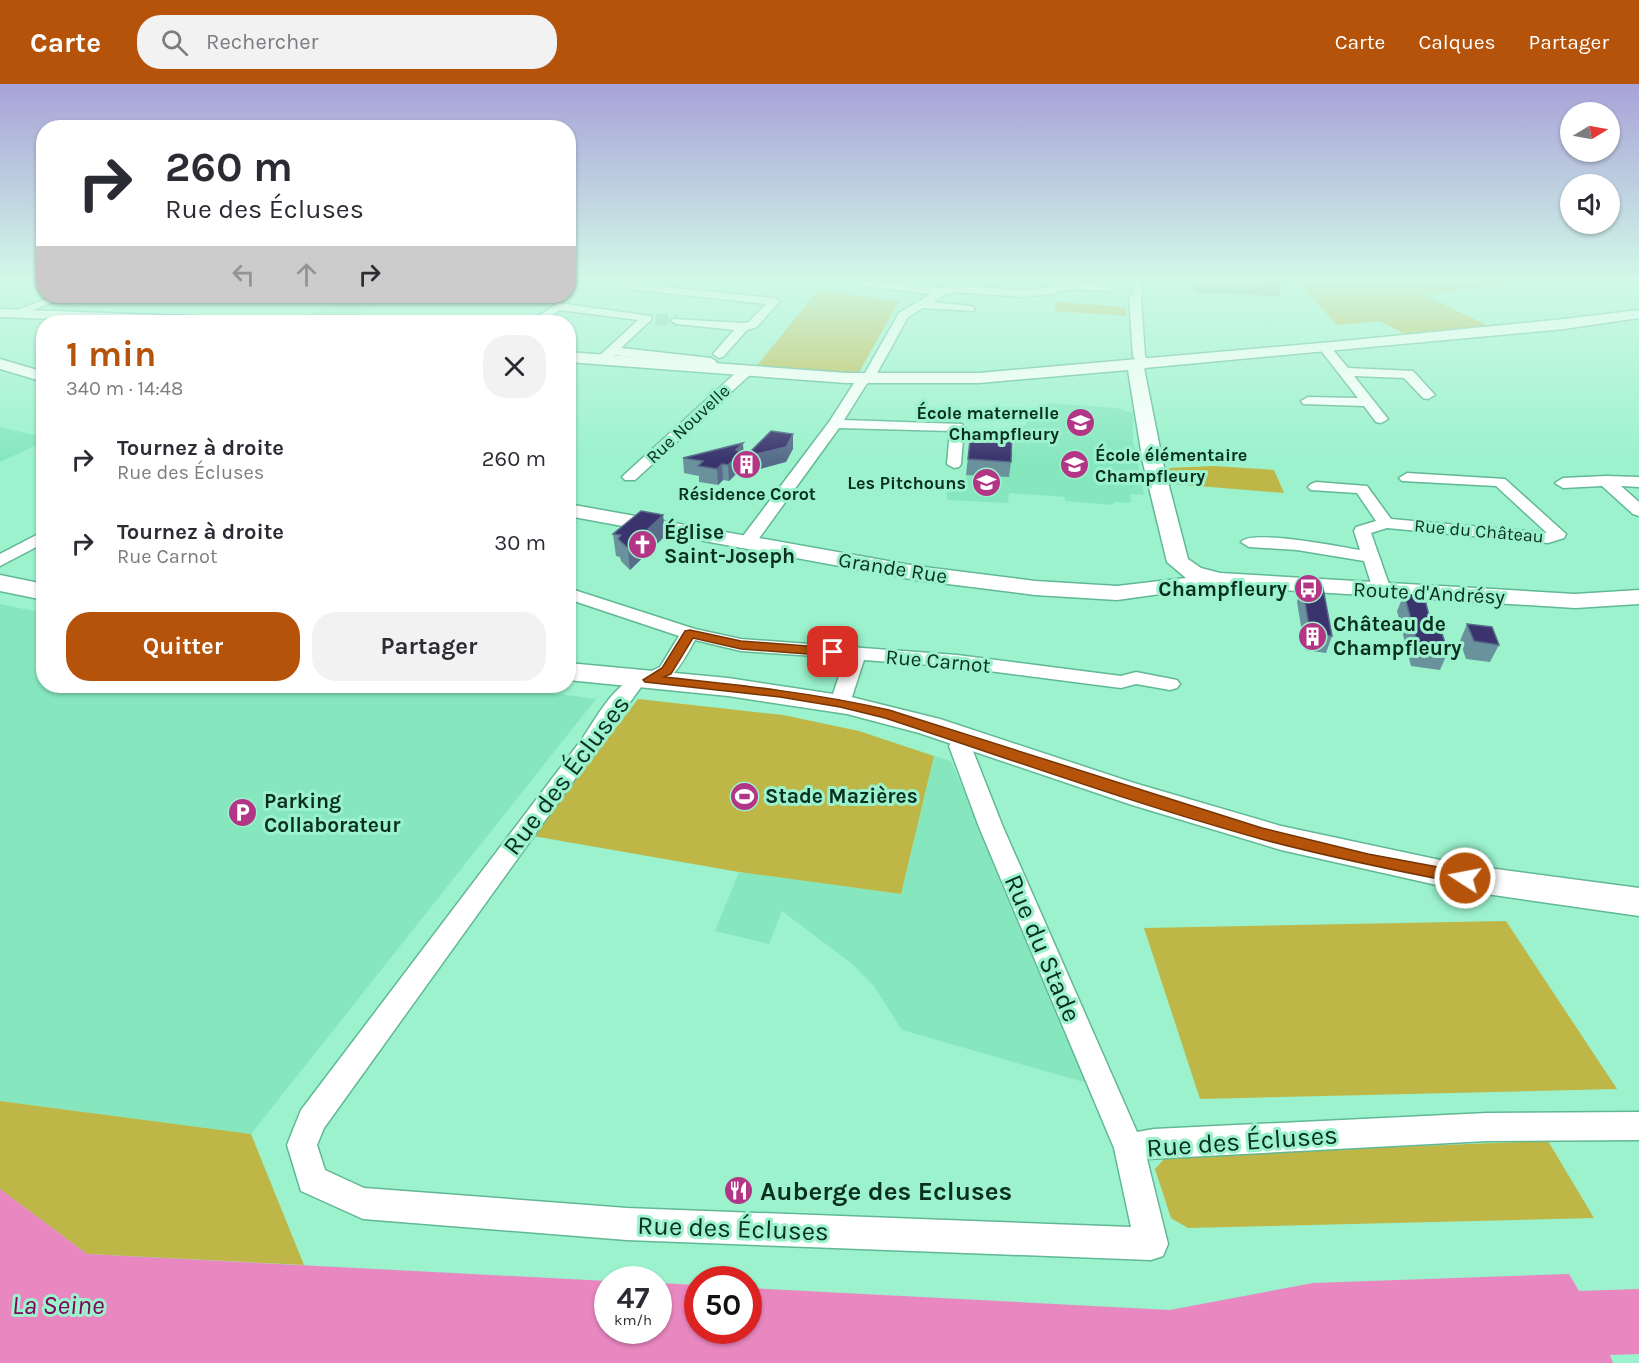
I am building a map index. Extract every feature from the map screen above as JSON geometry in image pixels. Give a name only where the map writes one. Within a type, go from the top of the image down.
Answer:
[{"type":"main road","points":[[0,582],[36,590]]},
{"type":"main road","points":[[0,595],[36,602]]},
{"type":"main road","points":[[576,672],[837,712],[960,746],[1240,836],[1338,861],[1474,890],[1639,911]]},
{"type":"main road","points":[[576,681],[739,687],[840,703],[889,714],[1154,801],[1262,833],[1368,860],[1584,897],[1639,902]]},
{"type":"street","points":[[606,356],[625,341]]},
{"type":"street","points":[[713,361],[730,341]]},
{"type":"street","points":[[746,544],[865,378],[870,375],[889,341]]},
{"type":"street","points":[[1138,341],[1152,463],[1178,574]]},
{"type":"street","points":[[576,357],[713,361],[746,371],[865,378],[979,378],[1402,341]]},
{"type":"street","points":[[1325,348],[1381,419]]},
{"type":"street","points":[[0,364],[36,375]]},
{"type":"street","name":"Rue Nouvelle","points":[[630,477],[746,371]]},
{"type":"street","points":[[1344,372],[1408,374],[1428,394]]},
{"type":"street","points":[[1308,402],[1368,402]]},
{"type":"street","points":[[834,424],[957,427],[954,464]]},
{"type":"street","name":"Rue du Château","points":[[1382,590],[1362,531],[1386,523],[1548,538],[1558,534],[1500,482],[1407,478]]},
{"type":"street","points":[[1606,481],[1639,511]]},
{"type":"street","points":[[1563,483],[1639,482]]},
{"type":"street","points":[[1316,487],[1362,489],[1386,523]]},
{"type":"street","name":"Grande Rue","points":[[576,512],[916,573],[1035,588],[1117,592],[1178,574],[1189,585],[1220,580]]},
{"type":"street","points":[[0,561],[36,541]]},
{"type":"street","points":[[1249,542],[1297,545],[1371,557]]},
{"type":"street","name":"Route d'Andrésy","points":[[1220,580],[1575,602],[1639,597]]},
{"type":"street","name":"Rue Carnot","points":[[576,596],[690,633],[741,645],[957,661],[1121,682],[1136,678],[1170,684]]},
{"type":"street","name":"Rue des Écluses","points":[[690,633],[667,671],[641,683],[614,707],[590,744],[312,1120],[302,1145],[312,1180],[363,1203],[627,1224],[1151,1244],[1129,1148],[1154,1143],[1487,1127],[1639,1126]]},
{"type":"street","points":[[840,703],[856,654]]},
{"type":"street","name":"Rue du Stade","points":[[960,746],[991,826],[1129,1148]]},
{"type":"shaded area","points":[[777,341],[877,341],[858,374],[756,367]]},
{"type":"shaded area","name":"École élémentaire Champfleury","points":[[1047,403],[1117,408],[1133,413],[1133,441],[1144,495],[1130,494],[1131,503],[1114,502],[1113,505],[1065,501],[1065,497],[1009,493],[1008,503],[947,500],[947,490],[964,489],[966,475],[1014,450],[1014,434],[1018,425],[1026,426],[1027,419],[1049,420]]},
{"type":"shaded area","points":[[0,427],[36,435],[36,445],[0,462]]},
{"type":"shaded area","points":[[1214,466],[1274,470],[1284,493],[1173,484],[1168,468]]},
{"type":"shaded area","name":"Parking Collaborateur","points":[[0,604],[36,612],[36,693],[553,693],[596,699],[251,1134],[0,1101]]},
{"type":"shaded area","name":"Stade Mazières","points":[[638,699],[783,715],[859,731],[934,756],[901,894],[739,872],[533,836]]},
{"type":"shaded area","points":[[934,756],[951,761],[1087,1083],[902,1030],[874,986],[851,963],[782,911],[769,944],[715,931],[739,872],[901,894]]},
{"type":"shaded area","points":[[1506,921],[1617,1089],[1200,1099],[1144,928]]},
{"type":"shaded area","points":[[0,1101],[251,1134],[304,1265],[87,1254],[0,1189]]},
{"type":"shaded area","points":[[1548,1141],[1594,1218],[1188,1228],[1171,1218],[1155,1169],[1167,1156]]},
{"type":"water","name":"La Seine","points":[[0,1189],[87,1254],[594,1280],[594,1344],[672,1344],[672,1284],[684,1284],[684,1344],[762,1344],[762,1289],[1170,1310],[1313,1283],[1569,1274],[1579,1291],[1639,1289],[1639,1354],[1610,1355],[1613,1363],[0,1363]]},
{"type":"building","points":[[771,431],[793,434],[786,447],[745,457]]},
{"type":"building","points":[[982,435],[1012,437],[1011,462],[968,459],[970,440],[981,441]]},
{"type":"building","points":[[743,443],[736,450],[742,452],[728,465],[722,464],[717,469],[698,466],[703,461],[683,458]]},
{"type":"building","points":[[641,511],[663,515],[628,548],[618,539],[621,535],[613,534]]},
{"type":"building","points":[[1302,585],[1323,588],[1332,636],[1310,632]]},
{"type":"building","points":[[1404,594],[1424,596],[1431,623],[1439,624],[1448,652],[1419,648]]},
{"type":"building","points":[[1467,624],[1492,627],[1499,645],[1474,641]]},
{"type":"place","name":"École maternelle Champfleury","points":[[1080,423]]},
{"type":"place","name":"Résidence Corot","points":[[747,465]]},
{"type":"place","name":"École élémentaire Champfleury","points":[[1074,465]]},
{"type":"place","name":"Les Pitchouns","points":[[987,483]]},
{"type":"place","name":"Église Saint-Joseph","points":[[643,544]]},
{"type":"place","name":"Champfleury","points":[[1308,589]]},
{"type":"place","name":"Château de Champfleury","points":[[1312,636]]},
{"type":"place","name":"Stade Mazières","points":[[744,796]]},
{"type":"place","name":"Parking Collaborateur","points":[[243,813]]},
{"type":"place","name":"Auberge des Ecluses","points":[[739,1191]]},
{"type":"route","points":[[833,652],[741,645],[690,633],[667,671],[650,680],[739,687],[840,703],[889,714],[1057,770],[1262,833],[1368,860],[1465,878]]}]
